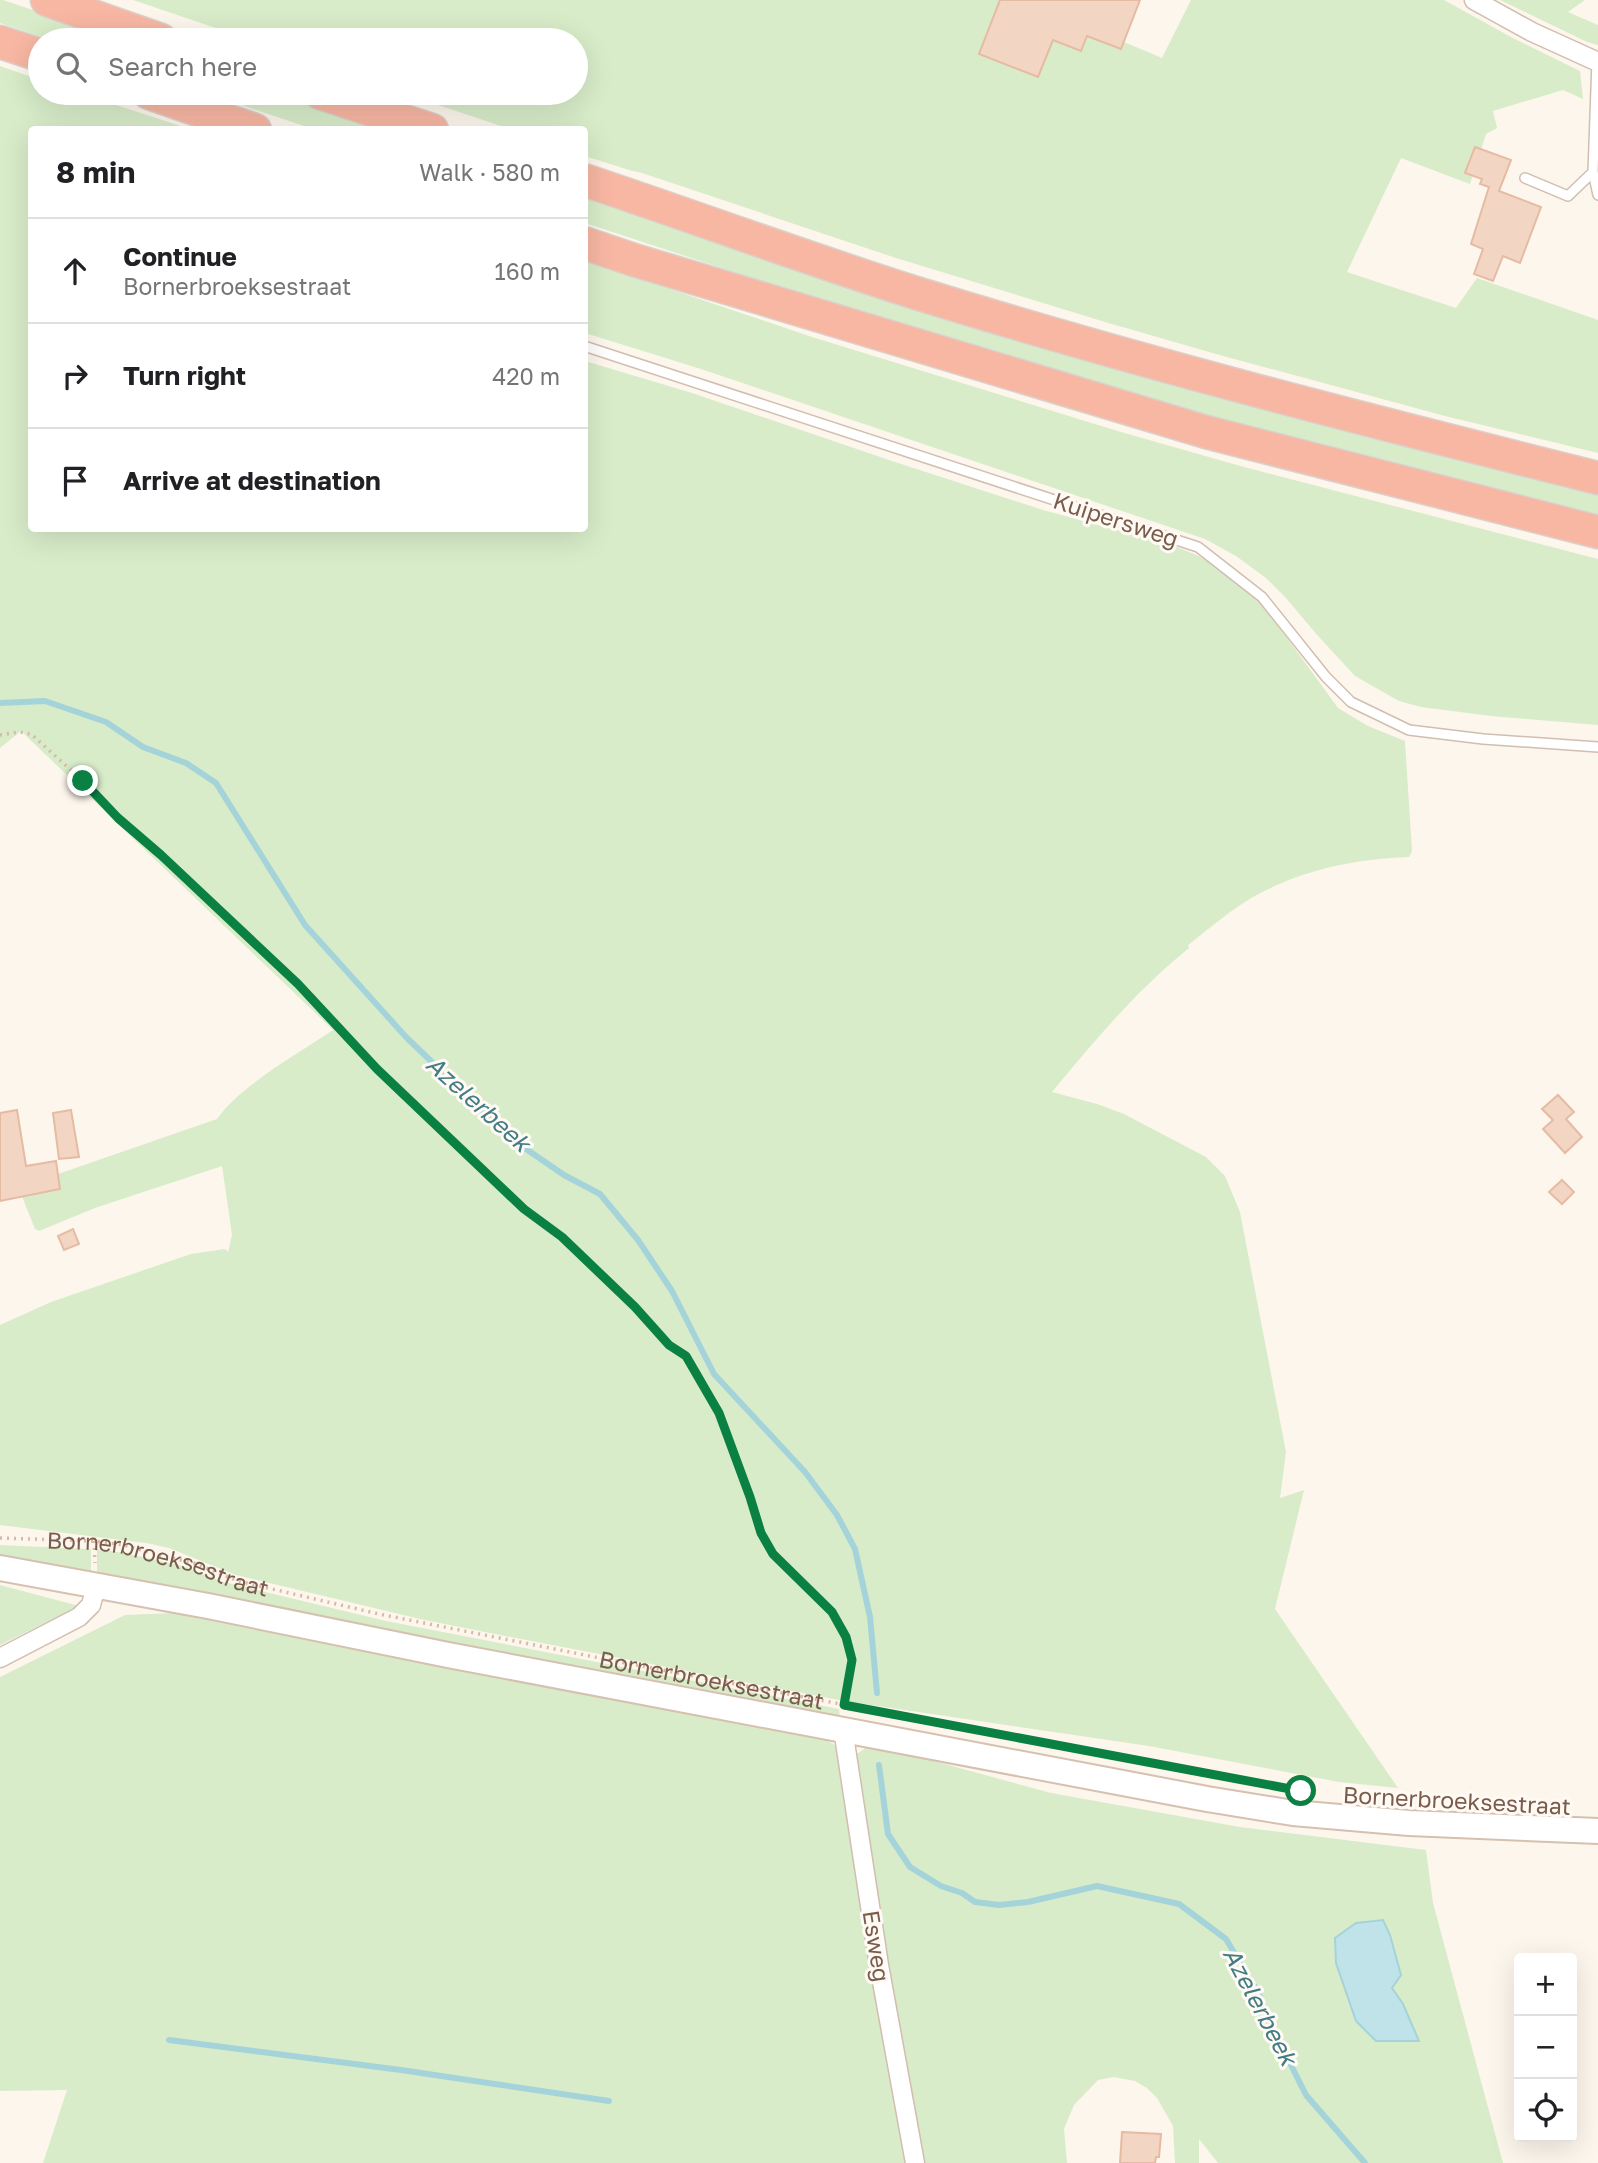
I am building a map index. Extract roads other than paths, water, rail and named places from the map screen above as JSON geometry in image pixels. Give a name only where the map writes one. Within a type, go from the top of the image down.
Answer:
[{"type":"highway","points":[[47,0],[127,28]]},
{"type":"highway","points":[[0,42],[28,51]]},
{"type":"highway","points":[[183,105],[244,126]]},
{"type":"highway","points":[[356,105],[420,126]]},
{"type":"highway","points":[[588,181],[902,288],[1022,324],[1402,428],[1598,478]]},
{"type":"highway","points":[[588,244],[1206,432],[1598,532]]},
{"type":"main road","name":"Bornerbroeksestraat","points":[[0,1569],[208,1606],[461,1658],[843,1717],[1207,1799],[1293,1813],[1409,1823],[1598,1831]]},
{"type":"street","points":[[1474,0],[1532,32],[1598,61]]},
{"type":"street","points":[[0,1658],[79,1618],[91,1605],[96,1587]]},
{"type":"street","name":"Esweg","points":[[843,1717],[879,1965],[915,2163]]},
{"type":"lane","points":[[1598,61],[1593,172],[1598,195]]},
{"type":"lane","points":[[1525,178],[1569,195],[1593,172]]},
{"type":"lane","name":"Kuipersweg","points":[[588,347],[1198,547],[1262,597],[1326,677],[1351,702],[1409,730],[1483,739],[1598,747]]},
{"type":"water","points":[[1383,1920],[1401,1975],[1392,1988],[1403,2004],[1419,2041],[1376,2041],[1356,2021],[1336,1963],[1335,1938],[1356,1923]]},
{"type":"waterway","name":"Azelerbeek","points":[[0,703],[45,701],[106,722],[143,747],[186,763],[216,783],[305,925],[406,1037],[513,1140],[564,1175],[600,1194],[638,1240],[672,1291],[714,1374],[805,1472],[837,1515],[855,1549],[870,1617],[877,1693]]},
{"type":"waterway","name":"Azelerbeek","points":[[879,1765],[888,1834],[910,1867],[941,1886],[962,1893],[975,1902],[999,1905],[1028,1902],[1097,1886],[1179,1904],[1226,1939],[1259,1994],[1306,2095],[1365,2163]]},
{"type":"waterway","points":[[169,2040],[401,2070],[609,2101]]}]
